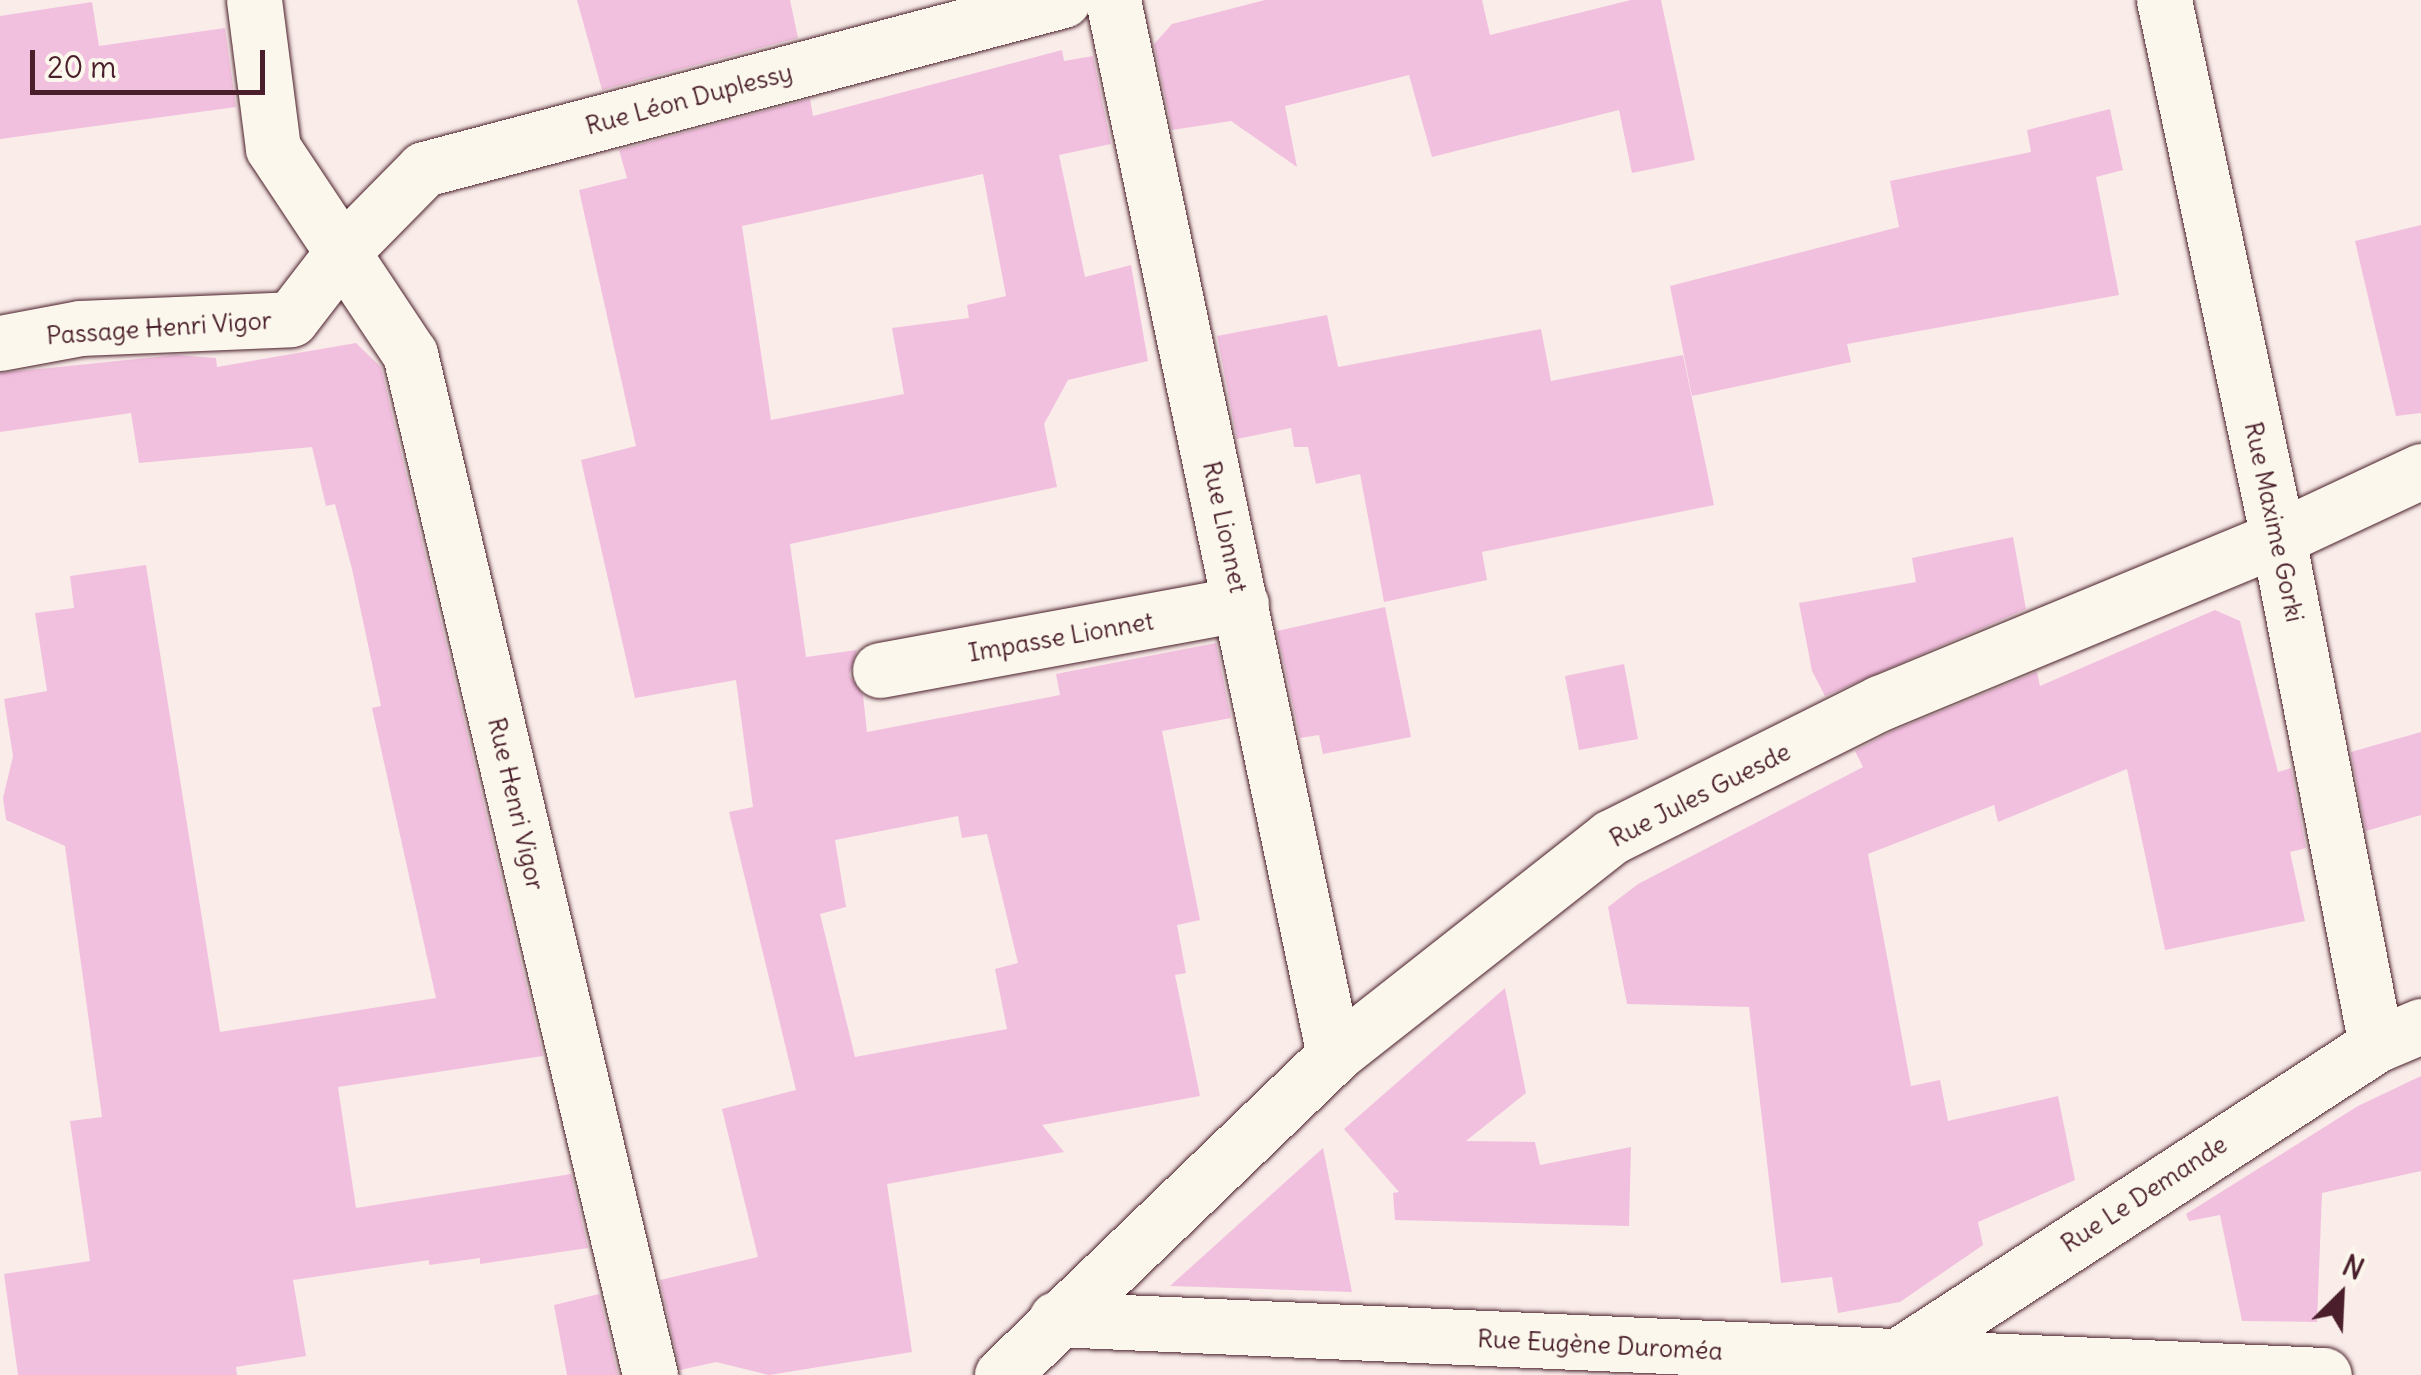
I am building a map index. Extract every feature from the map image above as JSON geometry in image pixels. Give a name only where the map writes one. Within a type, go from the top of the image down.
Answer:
[{"type":"street","name":"Rue Henri Vigor","points":[[254,0],[273,148],[344,249],[410,354],[650,1375]]},
{"type":"street","name":"Rue Léon Duplessy","points":[[344,249],[424,168],[1064,0]]},
{"type":"street","name":"Rue Lionnet","points":[[1113,0],[1334,1055]]},
{"type":"street","name":"Rue Maxime Gorki","points":[[2164,0],[2278,538],[2398,1035]]},
{"type":"street","name":"Passage Henri Vigor","points":[[0,343],[80,328],[291,319],[344,249]]},
{"type":"street","name":"Rue Jules Guesde","points":[[1002,1375],[1334,1055],[1611,837],[1880,703],[2278,538],[2421,470]]},
{"type":"street","name":"Impasse Lionnet","points":[[880,670],[1241,604]]},
{"type":"street","name":"Rue Le Demande","points":[[1883,1367],[2398,1035]]},
{"type":"street","name":"Rue Eugène Duroméa","points":[[1056,1319],[1883,1367],[2324,1375]]},
{"type":"building","points":[[577,0],[790,0],[798,38],[602,90]]},
{"type":"building","points":[[1265,0],[1482,0],[1490,35],[1631,0],[1661,0],[1695,160],[1632,173],[1619,110],[1432,157],[1409,75],[1285,106],[1297,167],[1231,121],[1172,130],[1154,44],[1172,24]]},
{"type":"building","points":[[92,2],[99,46],[225,28],[236,107],[0,139],[0,16]]},
{"type":"building","points":[[1062,50],[1064,61],[1093,56],[1111,144],[1059,155],[1085,277],[1131,265],[1148,361],[1068,380],[1044,424],[1057,487],[790,544],[806,657],[857,650],[849,675],[863,695],[867,732],[1060,695],[1056,674],[1216,643],[1231,718],[1162,731],[1200,920],[1177,925],[1186,973],[1175,975],[1200,1096],[1042,1125],[1064,1152],[887,1184],[912,1352],[769,1375],[716,1362],[680,1370],[660,1280],[758,1257],[722,1109],[796,1090],[729,812],[753,807],[736,680],[635,698],[581,460],[636,446],[579,190],[627,178],[619,150],[810,99],[813,116]],"holes":[[[983,174],[1006,296],[967,305],[969,318],[892,328],[904,394],[771,420],[742,226]],[[958,816],[962,838],[987,834],[1018,963],[995,969],[1007,1029],[855,1057],[820,914],[846,907],[835,840]]]},
{"type":"building","points":[[2110,109],[2123,170],[2096,177],[2119,295],[1847,344],[1851,362],[1692,396],[1670,286],[1899,227],[1890,181],[2031,152],[2027,130]]},
{"type":"building","points":[[2421,225],[2421,413],[2396,416],[2355,241]]},
{"type":"building","points":[[1327,315],[1338,367],[1541,329],[1551,381],[1683,355],[1714,505],[1482,552],[1487,580],[1384,602],[1360,474],[1316,484],[1308,447],[1294,447],[1291,428],[1237,439],[1217,336]]},
{"type":"building","points":[[356,343],[381,367],[543,1056],[338,1087],[356,1208],[571,1174],[588,1248],[480,1264],[480,1258],[429,1265],[429,1260],[293,1280],[306,1356],[236,1367],[237,1375],[18,1375],[4,1274],[90,1261],[70,1121],[102,1117],[65,846],[6,820],[3,798],[13,756],[4,699],[47,691],[35,613],[74,608],[70,576],[146,565],[220,1032],[436,998],[372,708],[381,706],[352,569],[335,504],[326,506],[312,447],[139,463],[131,413],[0,432],[0,373],[176,355],[216,358],[217,367]]},
{"type":"building","points":[[2013,537],[2026,609],[1825,696],[1812,671],[1799,603],[1916,582],[1912,558]]},
{"type":"building","points":[[1385,607],[1411,737],[1323,754],[1319,735],[1300,738],[1277,631]]},
{"type":"building","points":[[2215,610],[2240,621],[2278,772],[2291,768],[2306,848],[2290,852],[2305,921],[2165,950],[2127,769],[1998,822],[1994,805],[1868,854],[1911,1086],[1940,1080],[1948,1121],[2058,1096],[2075,1180],[1978,1222],[1983,1245],[1900,1302],[1838,1313],[1832,1277],[1781,1283],[1749,1007],[1627,1004],[1608,907],[1638,884],[1863,767],[1855,751],[1893,731],[2037,672],[2040,686]]},
{"type":"building","points":[[1624,664],[1638,739],[1579,750],[1565,676]]},
{"type":"building","points":[[2421,732],[2421,815],[2366,831],[2351,752]]},
{"type":"building","points":[[1505,988],[1526,1093],[1466,1141],[1535,1142],[1540,1165],[1631,1147],[1629,1226],[1395,1220],[1393,1193],[1399,1192],[1344,1129]]},
{"type":"building","points":[[2421,1076],[2421,1171],[2322,1193],[2317,1322],[2242,1321],[2220,1215],[2189,1221],[2186,1214],[2358,1106]]},
{"type":"building","points":[[1323,1148],[1352,1292],[1170,1286]]},
{"type":"building","points":[[599,1294],[618,1375],[567,1375],[554,1305]]}]
